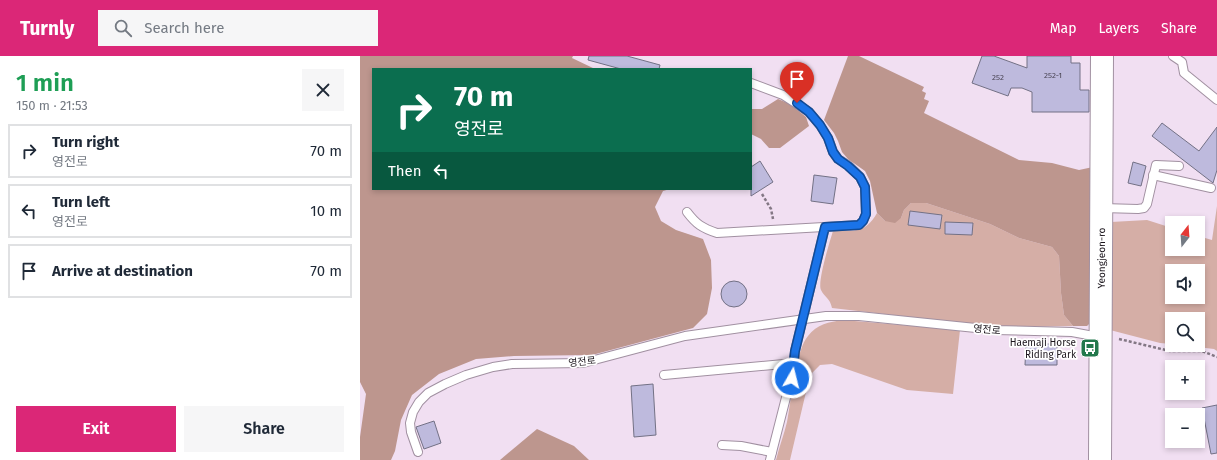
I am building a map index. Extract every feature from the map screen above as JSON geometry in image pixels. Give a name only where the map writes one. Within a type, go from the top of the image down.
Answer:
[{"type":"street","name":"Yeongjeon-ro","points":[[1100,460],[1102,56]]},
{"type":"lane","points":[[1173,56],[1182,62],[1184,73],[1217,100]]},
{"type":"lane","points":[[686,212],[694,222],[705,229],[716,233],[859,225],[863,221],[866,214],[865,187],[860,177],[838,159],[820,125],[809,112],[783,95],[752,83]]},
{"type":"lane","points":[[1101,208],[1144,208],[1147,204],[1156,165],[1179,166]]},
{"type":"lane","points":[[1153,175],[1211,188]]},
{"type":"lane","points":[[722,445],[741,446],[771,456],[792,378],[803,319],[825,227]]},
{"type":"lane","name":"영전로","points":[[418,452],[411,432],[410,423],[413,412],[419,402],[428,393],[466,374],[493,367],[512,364],[583,363],[685,336],[826,316],[859,316],[995,330],[1072,332],[1101,337]]},
{"type":"lane","points":[[664,375],[794,363]]},
{"type":"path","points":[[762,194],[771,209],[773,217],[773,230]]},
{"type":"path","points":[[1101,337],[1118,338],[1170,351],[1202,351],[1217,357]]},
{"type":"shaded area","points":[[360,56],[573,56],[572,58],[593,68],[372,68],[372,190],[666,190],[663,191],[655,207],[661,221],[676,230],[703,239],[711,260],[712,288],[707,314],[693,328],[592,355],[514,356],[476,359],[439,374],[412,395],[401,420],[395,451],[391,460],[360,460],[360,437],[366,394],[360,382]]},
{"type":"shaded area","points":[[848,56],[859,56],[924,87],[922,91],[926,93],[924,99],[929,101],[924,113],[1019,160],[1052,163],[1079,170],[1093,167],[1093,320],[1087,326],[1073,326],[1064,315],[1059,256],[1052,247],[1019,238],[990,224],[926,203],[911,203],[904,210],[901,218],[895,223],[885,221],[877,213],[870,181],[865,171],[848,159],[842,152],[834,133],[824,120]]},
{"type":"shaded area","points":[[778,99],[790,104],[806,117],[809,126],[780,148],[769,148],[761,139],[752,134],[752,109],[762,109]]},
{"type":"shaded area","points":[[911,203],[926,203],[990,224],[1019,238],[1052,247],[1059,256],[1064,315],[1073,326],[1017,327],[954,322],[832,308],[820,286],[824,261],[833,231],[859,230],[864,228],[873,220],[877,213],[885,221],[901,218],[904,210]]},
{"type":"shaded area","points":[[1217,206],[1217,351],[1205,348],[1205,312],[1165,312],[1165,343],[1110,330],[1111,222],[1147,220],[1165,226],[1165,256],[1205,256],[1205,238],[1212,240]]},
{"type":"shaded area","points":[[843,320],[960,330],[953,394],[907,390],[832,364],[820,365],[810,375],[790,460],[776,460],[787,422],[794,376],[800,352],[804,343],[808,336],[819,326]]},
{"type":"shaded area","points":[[537,429],[574,446],[589,460],[500,460]]},
{"type":"building","points":[[589,56],[627,56],[660,65],[659,68],[617,68],[588,60]]},
{"type":"building","points":[[982,56],[994,56],[1027,68],[1027,56],[1071,56],[1071,63],[1080,63],[1080,90],[1089,90],[1089,112],[1032,112],[1032,92],[1022,88],[1011,88],[1008,96],[972,83]]},
{"type":"building","points":[[1162,123],[1199,151],[1217,127],[1217,170],[1213,183],[1152,136]]},
{"type":"building","points":[[760,161],[773,182],[751,196],[752,190],[752,166]]},
{"type":"building","points":[[1133,162],[1146,166],[1141,186],[1128,183]]},
{"type":"building","points":[[814,175],[837,178],[833,204],[811,201]]},
{"type":"building","points":[[910,211],[942,215],[940,229],[908,225]]},
{"type":"building","points":[[945,222],[973,223],[972,235],[945,234]]},
{"type":"building","points":[[734,281],[743,285],[747,294],[743,303],[734,307],[725,303],[721,294],[725,285]]},
{"type":"building","points":[[1026,344],[1057,344],[1057,365],[1025,365]]},
{"type":"building","points":[[653,384],[656,435],[634,437],[631,386]]},
{"type":"building","points":[[1217,405],[1217,453],[1211,454],[1205,423],[1205,408],[1202,408]]},
{"type":"building","points":[[434,421],[441,443],[424,449],[416,427]]},
{"type":"place","name":"Haemaji Horse Riding Park","points":[[1090,348]]},
{"type":"route","points":[[792,378],[795,351],[825,227],[859,225],[863,221],[866,214],[865,187],[860,177],[838,159],[820,125],[809,112],[797,103]]}]
